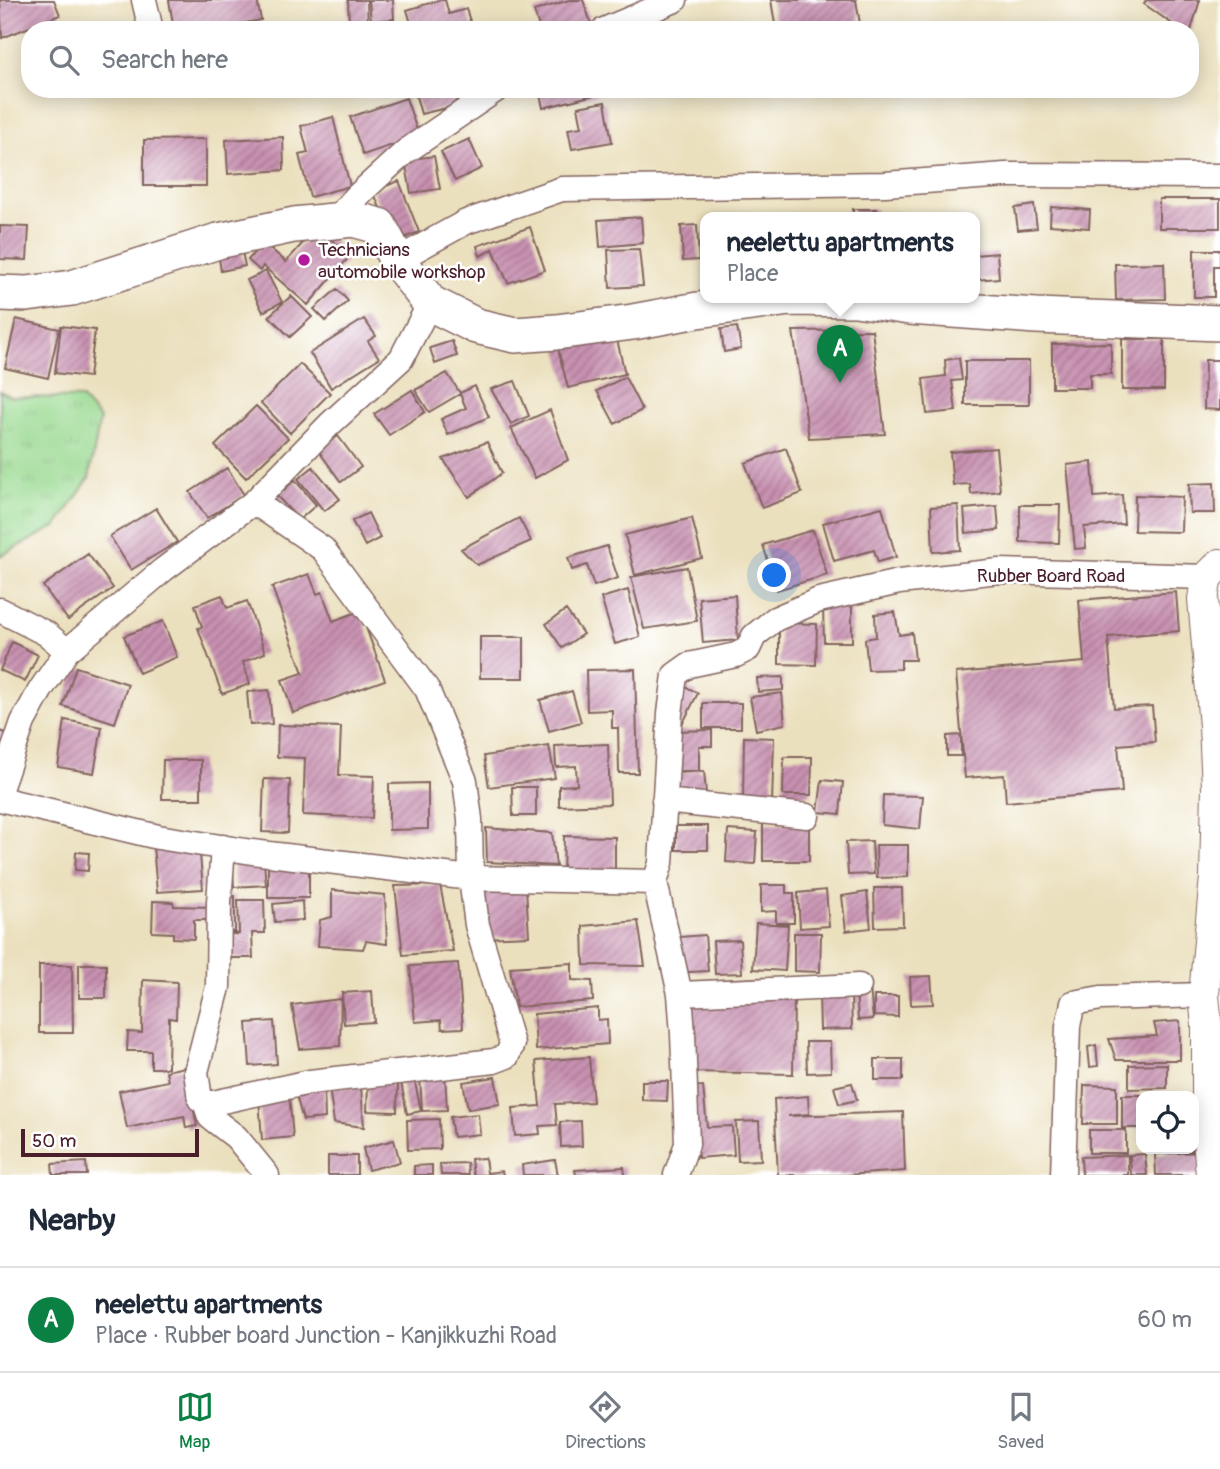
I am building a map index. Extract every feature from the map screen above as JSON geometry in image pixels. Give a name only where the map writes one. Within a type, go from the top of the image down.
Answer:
[{"type":"main road","points":[[0,293],[27,294],[72,288],[218,242],[294,225],[353,219],[379,226],[397,260],[430,303],[476,326],[515,335],[633,322],[752,303]]},
{"type":"main road","points":[[882,303],[1037,316],[1220,323]]},
{"type":"street","points":[[145,0],[149,21]]},
{"type":"street","points":[[626,21],[676,0]]},
{"type":"street","points":[[334,221],[405,152],[484,98]]},
{"type":"street","points":[[397,260],[466,222],[562,189],[885,184],[1005,175],[1220,176]]},
{"type":"street","points":[[0,789],[12,719],[41,689],[67,651],[163,570],[254,502],[330,424],[401,359],[430,303]]},
{"type":"street","points":[[223,847],[218,987],[196,1072],[200,1099],[213,1103],[310,1082],[494,1060],[507,1056],[512,1044],[477,925],[465,781],[427,689],[323,549],[254,502]]},
{"type":"street","points":[[1211,1175],[1214,1124],[1204,995],[1215,877],[1217,787],[1203,599],[1213,570]]},
{"type":"street","name":"Rubber Board Road","points":[[664,801],[675,675],[689,665],[736,655],[748,649],[754,636],[775,620],[819,600],[898,582],[999,571],[1213,570]]},
{"type":"street","points":[[0,610],[47,634],[67,651]]},
{"type":"street","points":[[0,799],[158,837],[223,847],[471,878],[655,882]]},
{"type":"street","points":[[676,1175],[687,1144],[680,994],[655,882],[661,863],[664,801],[807,816]]},
{"type":"street","points":[[680,994],[859,985]]},
{"type":"street","points":[[1063,1175],[1068,1026],[1073,1003],[1101,999],[1204,995]]},
{"type":"street","points":[[205,1102],[210,1117],[236,1137],[267,1175]]},
{"type":"green space","points":[[0,391],[11,397],[81,398],[100,419],[89,478],[57,526],[0,556]]},
{"type":"building","points":[[0,0],[54,0],[60,15],[45,21],[21,21],[21,30],[2,38]]},
{"type":"building","points":[[169,0],[257,0],[261,20],[256,21],[172,21]]},
{"type":"building","points":[[348,0],[367,0],[368,21],[349,21]]},
{"type":"building","points":[[369,0],[393,0],[394,19],[371,21]]},
{"type":"building","points":[[445,0],[449,14],[466,9],[470,21],[410,21],[407,10]]},
{"type":"building","points":[[569,0],[583,0],[590,21],[537,21],[534,11]]},
{"type":"building","points":[[771,0],[856,0],[860,21],[774,21]]},
{"type":"building","points":[[1146,0],[1200,0],[1194,21],[1168,21],[1144,4]]},
{"type":"building","points":[[406,98],[419,136],[363,155],[350,117]]},
{"type":"building","points":[[417,98],[461,98],[463,104],[421,114]]},
{"type":"building","points":[[541,98],[582,98],[543,108]]},
{"type":"building","points":[[605,102],[612,142],[572,149],[568,129],[582,127],[578,107]]},
{"type":"building","points":[[333,117],[350,186],[310,197],[299,155],[308,153],[301,126]]},
{"type":"building","points":[[283,137],[284,170],[228,174],[226,140]]},
{"type":"building","points":[[206,139],[206,186],[144,186],[144,140]]},
{"type":"building","points":[[469,139],[482,168],[455,181],[441,152]]},
{"type":"building","points":[[434,156],[440,189],[411,193],[405,160]]},
{"type":"building","points":[[399,181],[419,232],[394,242],[373,191]]},
{"type":"building","points":[[1159,199],[1220,199],[1220,228],[1159,228]]},
{"type":"building","points":[[1034,205],[1037,228],[1018,230],[1015,208]]},
{"type":"building","points":[[1051,207],[1090,210],[1089,228],[1050,225]]},
{"type":"building","points":[[853,209],[876,209],[876,212],[853,212]]},
{"type":"building","points":[[641,217],[643,243],[600,247],[598,220]]},
{"type":"building","points":[[697,225],[699,260],[683,261],[681,226]]},
{"type":"building","points":[[0,226],[29,227],[27,260],[0,259]]},
{"type":"building","points":[[317,227],[350,256],[308,305],[263,266],[260,271],[248,260],[263,242],[286,262]]},
{"type":"building","points":[[530,227],[545,270],[508,283],[493,249],[480,256],[477,246]]},
{"type":"building","points":[[241,247],[245,266],[221,271],[218,252]]},
{"type":"building","points":[[639,249],[643,286],[610,288],[608,250]]},
{"type":"building","points":[[1194,250],[1220,250],[1220,266],[1214,266],[1214,297],[1194,297]]},
{"type":"building","points":[[997,253],[999,278],[980,280],[980,255]]},
{"type":"building","points":[[1164,263],[1165,299],[1116,300],[1115,264]]},
{"type":"building","points":[[266,271],[282,302],[263,312],[247,280]]},
{"type":"building","points":[[337,289],[348,301],[326,321],[314,309]]},
{"type":"building","points":[[291,296],[312,317],[290,337],[269,316]]},
{"type":"building","points":[[16,319],[59,329],[48,378],[5,368]]},
{"type":"building","points":[[364,319],[376,336],[368,341],[379,358],[331,388],[310,353]]},
{"type":"building","points":[[61,326],[95,330],[89,377],[55,373]]},
{"type":"building","points":[[737,327],[741,349],[724,352],[721,329]]},
{"type":"building","points":[[872,330],[885,434],[809,438],[793,331]]},
{"type":"building","points":[[616,335],[625,374],[568,388],[558,349]]},
{"type":"building","points":[[1122,339],[1164,339],[1164,390],[1122,390]]},
{"type":"building","points":[[452,341],[457,356],[435,364],[430,348]]},
{"type":"building","points":[[1111,343],[1111,374],[1090,374],[1090,388],[1052,388],[1052,344]]},
{"type":"building","points":[[959,358],[962,380],[952,381],[956,411],[927,414],[923,379],[946,376],[945,360]]},
{"type":"building","points":[[1205,360],[1220,360],[1220,410],[1204,409]]},
{"type":"building","points":[[965,361],[1029,361],[1029,405],[965,405]]},
{"type":"building","points":[[300,364],[330,393],[290,433],[261,403]]},
{"type":"building","points":[[447,373],[460,393],[475,386],[489,417],[448,435],[441,419],[466,408],[460,394],[429,412],[415,390]]},
{"type":"building","points":[[625,377],[642,410],[615,424],[597,391]]},
{"type":"building","points":[[515,381],[529,416],[511,424],[491,389]]},
{"type":"building","points":[[412,390],[425,412],[389,435],[374,414]]},
{"type":"building","points":[[256,406],[288,438],[246,478],[215,446]]},
{"type":"building","points":[[550,410],[568,460],[535,478],[511,428]]},
{"type":"building","points":[[338,436],[361,467],[341,482],[318,450]]},
{"type":"building","points":[[487,442],[502,473],[469,497],[443,459]]},
{"type":"building","points":[[786,448],[802,493],[762,508],[745,463]]},
{"type":"building","points":[[996,448],[1000,491],[971,494],[970,484],[953,485],[950,452]]},
{"type":"building","points":[[1092,462],[1094,497],[1122,495],[1124,524],[1084,527],[1086,548],[1075,549],[1067,465]]},
{"type":"building","points":[[313,467],[340,499],[324,511],[298,479]]},
{"type":"building","points":[[227,468],[244,495],[207,518],[190,492]]},
{"type":"building","points":[[295,480],[316,505],[299,520],[277,496]]},
{"type":"building","points":[[1214,483],[1215,513],[1190,513],[1189,484]]},
{"type":"building","points":[[1135,495],[1182,497],[1181,532],[1134,531]]},
{"type":"building","points":[[958,505],[960,550],[933,552],[931,507]]},
{"type":"building","points":[[1020,505],[1060,505],[1059,543],[1020,542]]},
{"type":"building","points":[[997,506],[999,530],[966,533],[964,509]]},
{"type":"building","points":[[882,507],[896,557],[878,562],[874,550],[834,561],[823,523]]},
{"type":"building","points":[[156,508],[177,542],[131,570],[110,536]]},
{"type":"building","points":[[368,513],[380,538],[365,546],[352,521]]},
{"type":"building","points":[[519,518],[531,541],[477,565],[461,549]]},
{"type":"building","points":[[692,518],[702,558],[635,575],[625,535]]},
{"type":"building","points":[[813,530],[827,575],[777,590],[763,545]]},
{"type":"building","points":[[607,546],[618,578],[594,586],[587,565],[572,570],[568,558]]},
{"type":"building","points":[[88,554],[113,588],[68,620],[43,586]]},
{"type":"building","points":[[687,567],[697,621],[644,629],[631,577]]},
{"type":"building","points":[[309,574],[317,594],[322,592],[333,621],[360,611],[385,680],[293,713],[282,680],[303,673],[272,587]]},
{"type":"building","points":[[628,590],[640,637],[615,644],[601,598]]},
{"type":"building","points":[[1176,592],[1179,631],[1108,637],[1114,708],[1152,706],[1155,742],[1118,745],[1122,792],[1006,802],[1004,775],[965,778],[956,673],[1084,662],[1079,600]]},
{"type":"building","points":[[222,595],[227,608],[247,601],[265,653],[243,662],[250,684],[222,694],[198,628],[202,627],[195,605]]},
{"type":"building","points":[[735,595],[738,640],[703,643],[699,598]]},
{"type":"building","points":[[852,606],[852,642],[824,642],[823,607]]},
{"type":"building","points":[[566,610],[583,634],[562,648],[546,624]]},
{"type":"building","points":[[895,612],[899,635],[912,633],[915,660],[901,660],[901,669],[868,670],[865,639],[876,637],[875,614]]},
{"type":"building","points":[[163,621],[177,657],[139,673],[124,636]]},
{"type":"building","points":[[779,623],[817,624],[816,665],[779,664]]},
{"type":"building","points":[[480,637],[524,637],[524,678],[480,678]]},
{"type":"building","points":[[12,642],[38,655],[25,682],[0,670]]},
{"type":"building","points":[[76,667],[128,684],[115,723],[63,706]]},
{"type":"building","points":[[635,669],[638,773],[619,773],[618,728],[612,728],[612,710],[587,711],[586,670]]},
{"type":"building","points":[[783,677],[783,690],[758,692],[757,678]]},
{"type":"building","points":[[676,682],[698,693],[683,723],[661,712]]},
{"type":"building","points":[[269,690],[272,724],[250,725],[247,692]]},
{"type":"building","points":[[572,691],[581,722],[549,731],[540,700]]},
{"type":"building","points":[[782,693],[785,724],[756,730],[750,697]]},
{"type":"building","points":[[703,703],[741,703],[741,728],[703,728]]},
{"type":"building","points":[[65,720],[102,727],[94,773],[58,767]]},
{"type":"building","points":[[278,725],[341,727],[339,775],[374,776],[372,818],[303,815],[305,758],[277,757]]},
{"type":"building","points":[[712,730],[712,746],[699,746],[699,771],[669,771],[676,731]]},
{"type":"building","points":[[0,731],[14,736],[0,779]]},
{"type":"building","points":[[961,735],[961,756],[947,756],[947,736]]},
{"type":"building","points":[[744,737],[774,738],[772,803],[743,802]]},
{"type":"building","points":[[608,744],[610,804],[559,806],[559,786],[577,785],[576,766],[556,767],[555,746]]},
{"type":"building","points":[[549,746],[555,778],[489,787],[484,756]]},
{"type":"building","points":[[784,757],[812,757],[811,795],[783,795]]},
{"type":"building","points":[[163,760],[201,760],[201,799],[162,799]]},
{"type":"building","points":[[704,771],[707,804],[677,807],[675,773]]},
{"type":"building","points":[[264,779],[290,780],[288,833],[262,832]]},
{"type":"building","points":[[822,780],[843,782],[840,814],[818,812]]},
{"type":"building","points":[[428,783],[428,829],[389,830],[389,784]]},
{"type":"building","points":[[512,787],[536,787],[536,816],[513,816]]},
{"type":"building","points":[[883,795],[923,796],[920,829],[882,825]]},
{"type":"building","points":[[763,823],[809,824],[809,861],[763,861]]},
{"type":"building","points":[[676,826],[708,826],[708,850],[676,850]]},
{"type":"building","points":[[486,828],[552,833],[556,866],[487,862]]},
{"type":"building","points":[[728,830],[757,832],[755,864],[726,862]]},
{"type":"building","points":[[564,836],[615,837],[615,876],[563,875]]},
{"type":"building","points":[[872,841],[874,874],[848,875],[846,842]]},
{"type":"building","points":[[199,843],[203,889],[157,892],[153,846]]},
{"type":"building","points":[[876,845],[908,845],[908,877],[877,878]]},
{"type":"building","points":[[263,851],[266,885],[234,887],[232,854]]},
{"type":"building","points":[[76,852],[89,853],[88,871],[75,870]]},
{"type":"building","points":[[268,864],[309,864],[309,898],[268,898]]},
{"type":"building","points":[[440,885],[453,951],[403,955],[395,886]]},
{"type":"building","points":[[761,885],[786,885],[786,893],[794,893],[794,923],[776,923],[776,911],[761,912]]},
{"type":"building","points":[[526,888],[529,936],[481,938],[478,891]]},
{"type":"building","points":[[874,888],[902,888],[903,926],[875,927]]},
{"type":"building","points":[[332,890],[385,895],[387,944],[366,941],[363,949],[318,946],[320,920],[332,917]]},
{"type":"building","points":[[826,890],[829,926],[800,928],[798,893]]},
{"type":"building","points":[[867,892],[871,928],[846,931],[842,896]]},
{"type":"building","points":[[217,896],[235,896],[235,932],[216,932]]},
{"type":"building","points":[[238,900],[264,900],[265,933],[252,933],[253,958],[225,958],[225,934],[239,934]]},
{"type":"building","points":[[153,901],[173,902],[174,906],[211,907],[211,920],[194,920],[194,939],[173,938],[173,933],[152,932]]},
{"type":"building","points":[[302,901],[303,920],[275,922],[273,904]]},
{"type":"building","points":[[638,921],[645,966],[584,965],[583,926]]},
{"type":"building","points":[[756,923],[788,925],[785,971],[753,969]]},
{"type":"building","points":[[794,933],[821,933],[820,972],[794,971]]},
{"type":"building","points":[[705,935],[708,971],[670,973],[667,938]]},
{"type":"building","points":[[740,940],[742,973],[715,974],[713,941]]},
{"type":"building","points":[[458,963],[463,1028],[442,1029],[441,1020],[415,1022],[410,966]]},
{"type":"building","points":[[572,963],[572,980],[592,981],[593,1001],[516,1007],[510,967]]},
{"type":"building","points":[[79,964],[106,964],[106,998],[79,998]]},
{"type":"building","points":[[39,965],[72,965],[73,1033],[39,1033]]},
{"type":"building","points":[[931,976],[933,1004],[911,1005],[910,977]]},
{"type":"building","points":[[143,980],[177,982],[176,1019],[169,1018],[168,1068],[151,1068],[151,1051],[127,1051],[128,1032],[142,1033]]},
{"type":"building","points":[[870,987],[873,1019],[858,1020],[856,988]]},
{"type":"building","points":[[372,991],[374,1022],[344,1024],[342,993]]},
{"type":"building","points":[[851,991],[852,1029],[820,1030],[819,992]]},
{"type":"building","points":[[672,994],[794,996],[793,1074],[689,1072]]},
{"type":"building","points":[[874,996],[898,996],[898,1017],[874,1016]]},
{"type":"building","points":[[341,999],[340,1046],[300,1049],[292,1005]]},
{"type":"building","points":[[598,1008],[598,1020],[607,1019],[608,1044],[536,1050],[534,1014]]},
{"type":"building","points":[[274,1021],[277,1064],[250,1066],[247,1023]]},
{"type":"building","points":[[1180,1021],[1180,1060],[1116,1060],[1109,1039],[1157,1036],[1154,1023]]},
{"type":"building","points":[[806,1042],[830,1042],[831,1072],[807,1073]]},
{"type":"building","points":[[1096,1045],[1098,1066],[1090,1067],[1088,1047]]},
{"type":"building","points":[[589,1057],[593,1102],[555,1104],[557,1125],[539,1126],[540,1134],[515,1136],[513,1108],[540,1106],[536,1061]]},
{"type":"building","points":[[875,1059],[903,1059],[903,1080],[875,1080]]},
{"type":"building","points":[[1167,1064],[1167,1088],[1129,1089],[1129,1065]]},
{"type":"building","points":[[185,1067],[197,1126],[186,1128],[184,1116],[127,1128],[119,1091],[168,1081],[166,1071]]},
{"type":"building","points":[[412,1068],[421,1111],[407,1114],[399,1071]]},
{"type":"building","points":[[445,1073],[447,1110],[422,1111],[420,1075]]},
{"type":"building","points":[[495,1077],[500,1104],[468,1109],[463,1082]]},
{"type":"building","points":[[642,1081],[668,1081],[667,1101],[642,1100]]},
{"type":"building","points":[[368,1083],[398,1085],[397,1112],[367,1111]]},
{"type":"building","points":[[852,1083],[857,1100],[839,1104],[834,1087]]},
{"type":"building","points":[[1084,1085],[1117,1086],[1117,1124],[1083,1124]]},
{"type":"building","points":[[324,1086],[325,1118],[303,1120],[295,1092]]},
{"type":"building","points":[[703,1086],[707,1127],[732,1126],[734,1155],[698,1158],[690,1087]]},
{"type":"building","points":[[329,1087],[361,1087],[364,1127],[334,1123]]},
{"type":"building","points":[[289,1095],[293,1137],[262,1140],[259,1098]]},
{"type":"building","points":[[1122,1095],[1136,1095],[1136,1128],[1122,1128]]},
{"type":"building","points":[[808,1096],[809,1114],[788,1116],[903,1112],[905,1171],[846,1175],[778,1175],[774,1099]]},
{"type":"building","points":[[478,1114],[480,1134],[453,1137],[450,1117]]},
{"type":"building","points":[[439,1119],[440,1149],[408,1150],[407,1120]]},
{"type":"building","points":[[581,1121],[582,1146],[561,1147],[560,1122]]},
{"type":"building","points":[[759,1121],[761,1160],[738,1161],[736,1122]]},
{"type":"building","points":[[1089,1130],[1126,1130],[1126,1153],[1089,1153]]},
{"type":"building","points":[[394,1140],[400,1162],[368,1170],[363,1148]]},
{"type":"building","points":[[1202,1152],[1203,1175],[1156,1175],[1155,1154]]},
{"type":"building","points":[[1145,1154],[1147,1175],[1131,1175],[1130,1155]]},
{"type":"building","points":[[1128,1155],[1128,1175],[1082,1175],[1081,1157]]},
{"type":"building","points":[[328,1156],[357,1156],[357,1175],[328,1175]]},
{"type":"building","points":[[485,1158],[487,1173],[502,1171],[503,1175],[473,1175],[471,1159]]},
{"type":"building","points":[[555,1160],[558,1175],[523,1175],[522,1165]]},
{"type":"building","points":[[86,1162],[87,1175],[53,1175],[52,1164]]},
{"type":"building","points":[[467,1163],[468,1175],[441,1175],[440,1164]]},
{"type":"building","points":[[432,1165],[432,1175],[414,1175],[414,1166]]},
{"type":"building","points":[[624,1167],[625,1175],[576,1175],[575,1170]]},
{"type":"place","name":"Technicians automobile workshop","points":[[304,260]]},
{"type":"place","name":"neelettu apartments","points":[[840,383]]}]
